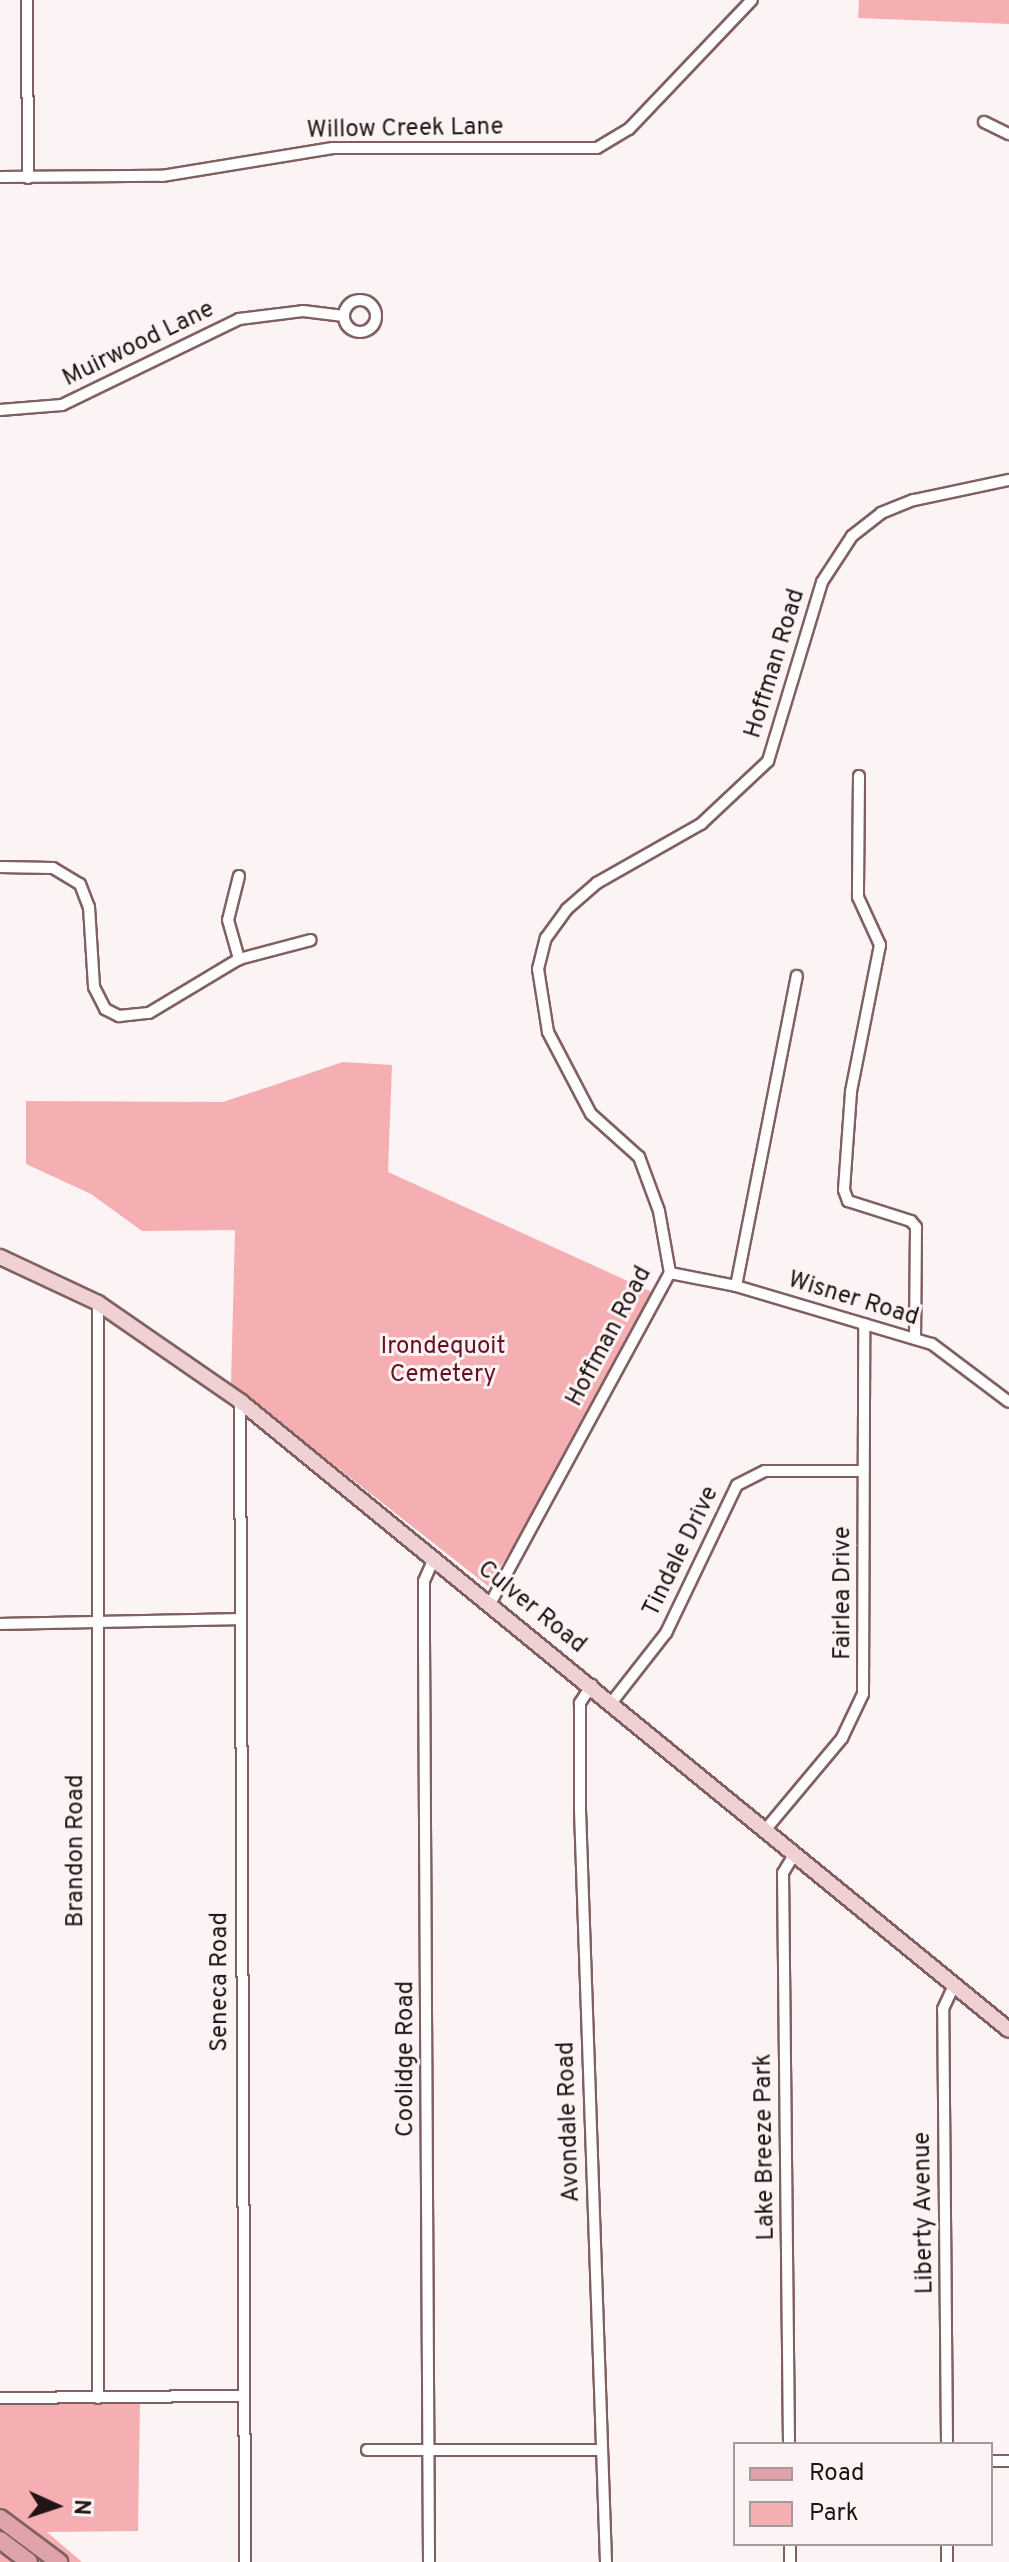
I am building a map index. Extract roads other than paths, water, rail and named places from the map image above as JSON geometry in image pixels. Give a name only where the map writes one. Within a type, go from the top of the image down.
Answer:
[{"type":"main road","name":"Culver Road","points":[[0,1257],[98,1303],[240,1401],[592,1685],[1009,2030]]},
{"type":"main road","points":[[0,2518],[59,2562]]},
{"type":"main road","points":[[0,2540],[29,2562]]},
{"type":"street","points":[[27,0],[28,178]]},
{"type":"street","name":"Willow Creek Lane","points":[[0,177],[162,176],[333,148],[597,148],[629,129],[752,0]]},
{"type":"street","points":[[984,122],[1009,134]]},
{"type":"street","name":"Muirwood Lane","points":[[0,410],[62,405],[239,319],[303,311],[344,316]]},
{"type":"street","name":"Hoffman Road","points":[[490,1604],[670,1273],[659,1211],[639,1157],[591,1114],[548,1032],[538,969],[546,938],[567,909],[597,883],[701,824],[768,761],[822,582],[852,536],[881,513],[914,500],[1009,480]]},
{"type":"street","points":[[859,776],[858,897],[880,945],[851,1092],[844,1190],[848,1201],[911,1221],[916,1227],[915,1339]]},
{"type":"street","points":[[0,867],[53,868],[80,884],[89,907],[94,987],[112,1014],[127,1018],[149,1013],[239,959],[311,940]]},
{"type":"street","points":[[239,876],[228,920],[239,959]]},
{"type":"street","points":[[736,1286],[797,976]]},
{"type":"street","name":"Wisner Road","points":[[670,1273],[736,1286],[932,1344],[1009,1402]]},
{"type":"street","name":"Brandon Road","points":[[98,1303],[98,2398]]},
{"type":"street","name":"Fairlea Drive","points":[[766,1829],[842,1738],[859,1709],[864,1685],[864,1324]]},
{"type":"street","name":"Seneca Road","points":[[240,1401],[245,2562]]},
{"type":"street","name":"Tindale Drive","points":[[612,1702],[666,1633],[737,1485],[765,1471],[863,1471]]},
{"type":"street","name":"Coolidge Road","points":[[429,2562],[424,1581],[434,1559]]},
{"type":"street","points":[[0,1624],[239,1619]]},
{"type":"street","name":"Avondale Road","points":[[592,1685],[580,1703],[580,1796],[606,2562]]},
{"type":"street","name":"Lake Breeze Park","points":[[789,2442],[783,1873],[795,1853]]},
{"type":"street","name":"Liberty Avenue","points":[[947,2442],[943,2009],[954,1985]]},
{"type":"street","points":[[0,2398],[244,2396]]},
{"type":"street","points":[[367,2450],[602,2450]]},
{"type":"park label","name":"Irondequoit Cemetery","points":[[443,1362]]}]
